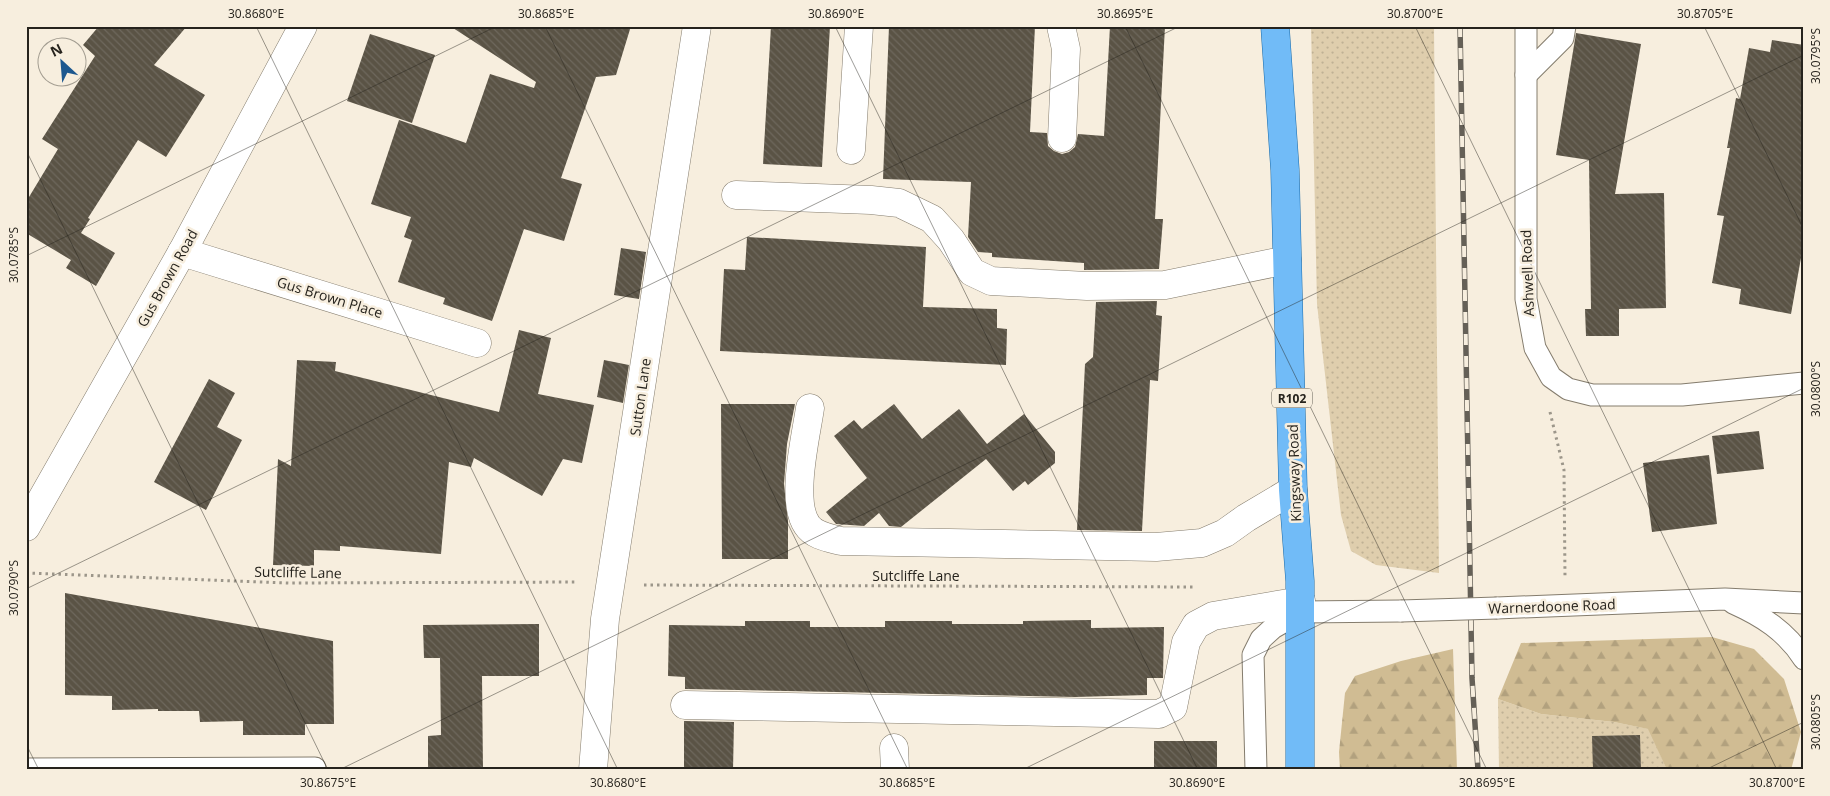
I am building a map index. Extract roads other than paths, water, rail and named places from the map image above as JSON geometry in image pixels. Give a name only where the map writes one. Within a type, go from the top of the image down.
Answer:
[{"type":"main road","name":"Kingsway Road","points":[[1275,26],[1285,170],[1293,490],[1301,607],[1300,770]]},
{"type":"street","name":"Gus Brown Road","points":[[26,527],[182,252],[303,26]]},
{"type":"street","name":"Sutton Lane","points":[[593,770],[605,619],[697,26]]},
{"type":"street","points":[[851,150],[859,26]]},
{"type":"street","points":[[1061,26],[1066,49],[1062,138]]},
{"type":"street","points":[[736,195],[870,200],[899,203],[932,219],[951,240],[972,272],[992,282],[1087,286],[1165,285],[1287,260]]},
{"type":"street","name":"Gus Brown Place","points":[[182,252],[477,343]]},
{"type":"street","points":[[810,408],[800,486],[801,510],[807,526],[817,534],[841,541],[1156,547],[1202,543],[1225,533],[1293,490]]},
{"type":"street","points":[[685,705],[1160,714],[1173,707],[1186,642],[1196,625],[1213,616],[1301,607]]},
{"type":"lane","name":"Ashwell Road","points":[[1526,26],[1526,299],[1535,348],[1551,377],[1568,389],[1592,395],[1682,394],[1804,383]]},
{"type":"lane","points":[[1526,75],[1563,38],[1565,26]]},
{"type":"lane","points":[[1725,599],[1755,613],[1776,627],[1804,659]]},
{"type":"lane","name":"Warnerdoone Road","points":[[1301,607],[1402,611],[1725,599],[1804,602]]},
{"type":"lane","points":[[1256,770],[1252,655],[1261,639],[1301,607]]},
{"type":"lane","points":[[26,769],[315,768]]},
{"type":"railway","points":[[1460,26],[1472,678],[1478,770]]}]
